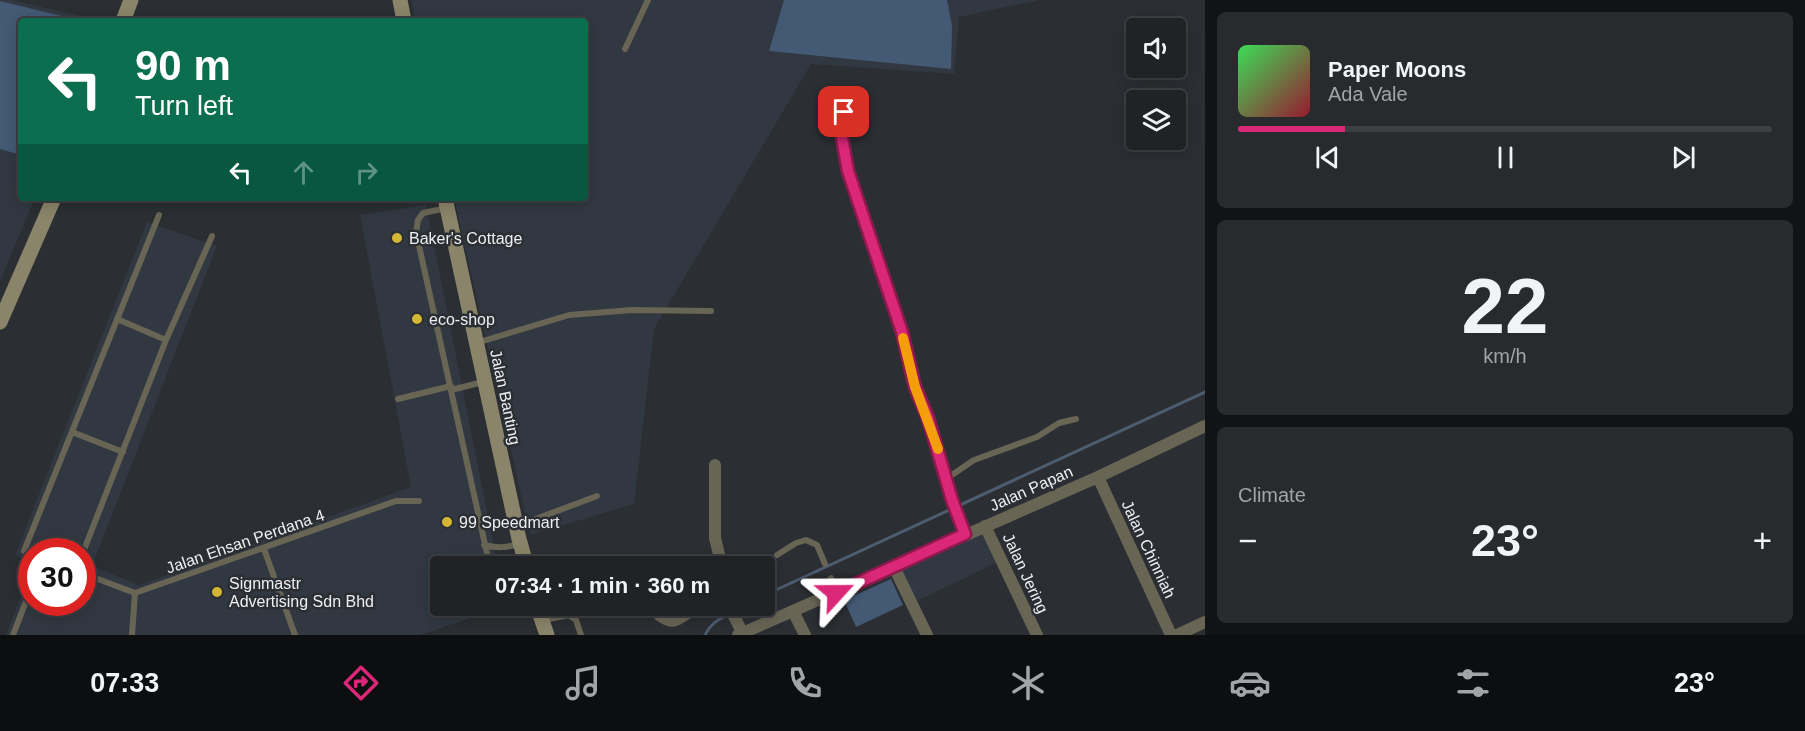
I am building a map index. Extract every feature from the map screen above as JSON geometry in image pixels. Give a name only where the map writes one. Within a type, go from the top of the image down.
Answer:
[{"type":"main road","points":[[124,18],[131,0]]},
{"type":"main road","points":[[400,0],[404,18]]},
{"type":"main road","points":[[0,322],[53,201]]},
{"type":"main road","name":"Jalan Banting","points":[[446,203],[524,556]]},
{"type":"street","name":"Jalan Papan","points":[[739,629],[793,611],[836,593],[1098,477],[1205,426]]},
{"type":"street","points":[[715,465],[715,538],[719,556]]},
{"type":"street","name":"Jalan Chinniah","points":[[1098,477],[1171,635]]},
{"type":"street","name":"Jalan Jering","points":[[985,526],[1037,635]]},
{"type":"street","points":[[894,567],[927,635]]},
{"type":"street","points":[[793,611],[805,635]]},
{"type":"street","points":[[660,616],[668,621],[676,621],[684,616]]},
{"type":"street","points":[[1177,635],[1205,622]]},
{"type":"lane","points":[[625,49],[648,0]]},
{"type":"lane","points":[[844,112],[842,138],[848,171],[902,332],[915,387],[931,427],[952,500],[965,534]]},
{"type":"lane","points":[[446,203],[423,213],[418,220],[416,232],[486,556]]},
{"type":"lane","points":[[29,538],[159,215]]},
{"type":"lane","points":[[89,538],[166,340],[212,236]]},
{"type":"lane","points":[[476,343],[569,315],[632,310],[711,311]]},
{"type":"lane","points":[[117,319],[166,340]]},
{"type":"lane","points":[[398,399],[484,382]]},
{"type":"lane","points":[[946,479],[974,460],[1037,437],[1059,423],[1076,419]]},
{"type":"lane","points":[[72,432],[123,452]]},
{"type":"lane","points":[[516,526],[597,496]]},
{"type":"lane","name":"Jalan Ehsan Perdana 4","points":[[135,593],[396,501],[418,501]]},
{"type":"lane","points":[[777,555],[796,543],[806,540],[817,545],[825,564]]},
{"type":"lane","points":[[484,545],[505,548],[520,543]]},
{"type":"lane","points":[[264,549],[295,635]]},
{"type":"lane","points":[[96,578],[135,593],[132,635]]},
{"type":"lane","points":[[831,578],[836,593]]},
{"type":"lane","points":[[542,621],[569,615],[576,620],[581,635]]},
{"type":"lane","points":[[13,635],[20,616]]},
{"type":"shaded area","points":[[0,0],[12,0],[90,18],[18,18],[18,201],[34,201],[0,281]]},
{"type":"shaded area","points":[[411,0],[1040,0],[959,17],[954,74],[811,64],[654,329],[634,504],[530,535],[455,201],[588,201],[588,18],[414,18]]},
{"type":"shaded area","points":[[784,0],[947,0],[952,26],[951,69],[769,51]]},
{"type":"shaded area","points":[[0,1],[70,18],[18,18],[18,154],[0,149]]},
{"type":"shaded area","points":[[426,205],[496,556],[430,556],[430,616],[476,616],[420,635],[6,635],[18,603],[18,616],[96,616],[96,568],[139,585],[411,487],[360,215]]},
{"type":"shaded area","points":[[147,222],[217,246],[96,556],[96,538],[22,538]]},
{"type":"shaded area","points":[[983,531],[998,562],[915,602],[900,570]]},
{"type":"shaded area","points":[[891,579],[903,605],[856,627],[844,600]]},
{"type":"waterway","points":[[775,590],[1205,392]]},
{"type":"waterway","points":[[705,635],[712,625],[725,616]]},
{"type":"slow traffic","points":[[903,338],[915,387],[938,449]]},
{"type":"place","name":"Baker's Cottage","points":[[397,238]]},
{"type":"place","name":"eco-shop","points":[[417,319]]},
{"type":"place","name":"99 Speedmart","points":[[447,522]]},
{"type":"place","name":"Signmastr Advertising Sdn Bhd","points":[[217,592]]},
{"type":"route","points":[[836,593],[965,534],[952,500],[928,418],[915,387],[902,332],[848,171],[842,138],[844,112]]}]
